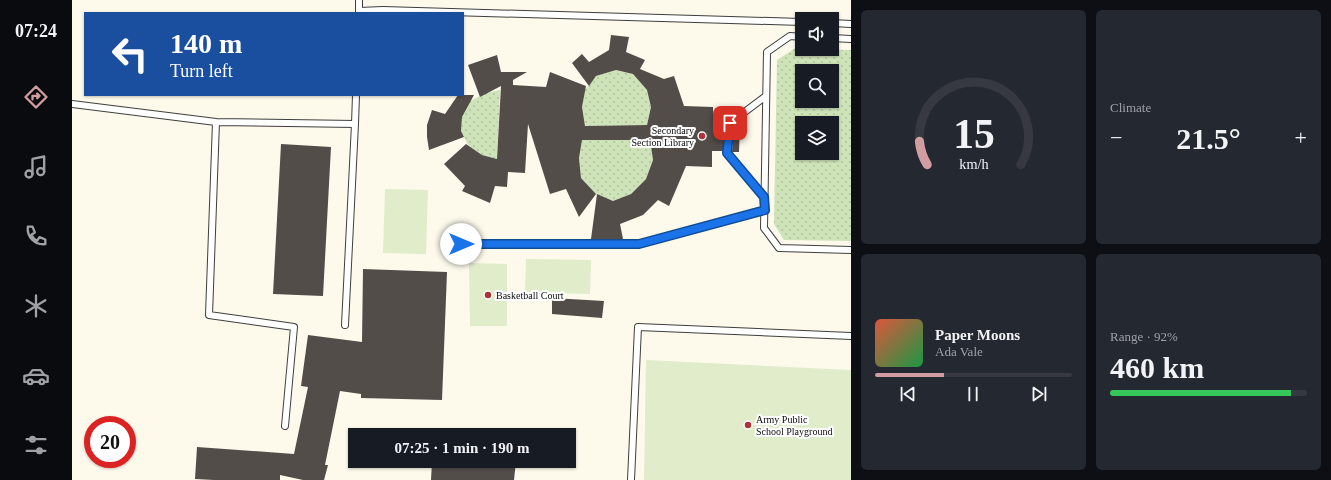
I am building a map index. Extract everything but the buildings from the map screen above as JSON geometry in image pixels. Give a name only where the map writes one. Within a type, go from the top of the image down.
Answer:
[{"type":"lane","points":[[359,0],[359,12],[383,10],[453,12]]},
{"type":"lane","points":[[464,12],[795,22]]},
{"type":"lane","points":[[839,23],[851,24]]},
{"type":"lane","points":[[795,36],[790,36],[768,52],[764,228],[779,248],[851,250]]},
{"type":"lane","points":[[839,38],[851,39]]},
{"type":"lane","points":[[344,325],[356,96]]},
{"type":"lane","points":[[764,197],[727,153],[730,123],[766,96]]},
{"type":"lane","points":[[72,104],[216,122],[355,124]]},
{"type":"lane","points":[[216,122],[209,314],[294,327],[285,426]]},
{"type":"lane","points":[[446,244],[639,244],[765,210]]},
{"type":"lane","points":[[631,480],[638,327],[851,336]]},
{"type":"green space","points":[[795,48],[795,56],[839,56],[839,50],[851,50],[851,241],[784,240],[774,224],[777,60]]},
{"type":"green space","points":[[616,70],[633,74],[647,90],[651,107],[647,125],[585,126],[582,107],[585,90],[596,76]]},
{"type":"green space","points":[[500,90],[497,159],[482,155],[468,145],[461,131],[462,117],[470,101],[486,93]]},
{"type":"green space","points":[[582,140],[650,140],[653,160],[646,179],[631,194],[613,201],[596,194],[581,178],[579,158]]},
{"type":"green space","points":[[385,189],[428,190],[426,254],[383,253]]},
{"type":"green space","name":"Basketball Court","points":[[526,259],[591,260],[590,294],[525,292]]},
{"type":"green space","name":"Basketball Court","points":[[469,263],[507,264],[507,326],[470,326]]},
{"type":"green space","name":"Army Public School Playground","points":[[646,360],[851,370],[851,480],[644,480]]},
{"type":"place","name":"Secondary Section Library","points":[[702,136]]},
{"type":"place","name":"Basketball Court","points":[[488,295]]},
{"type":"place","name":"Army Public School Playground","points":[[748,425]]},
{"type":"route","points":[[461,244],[639,244],[765,210],[764,197],[727,153],[730,123]]}]
